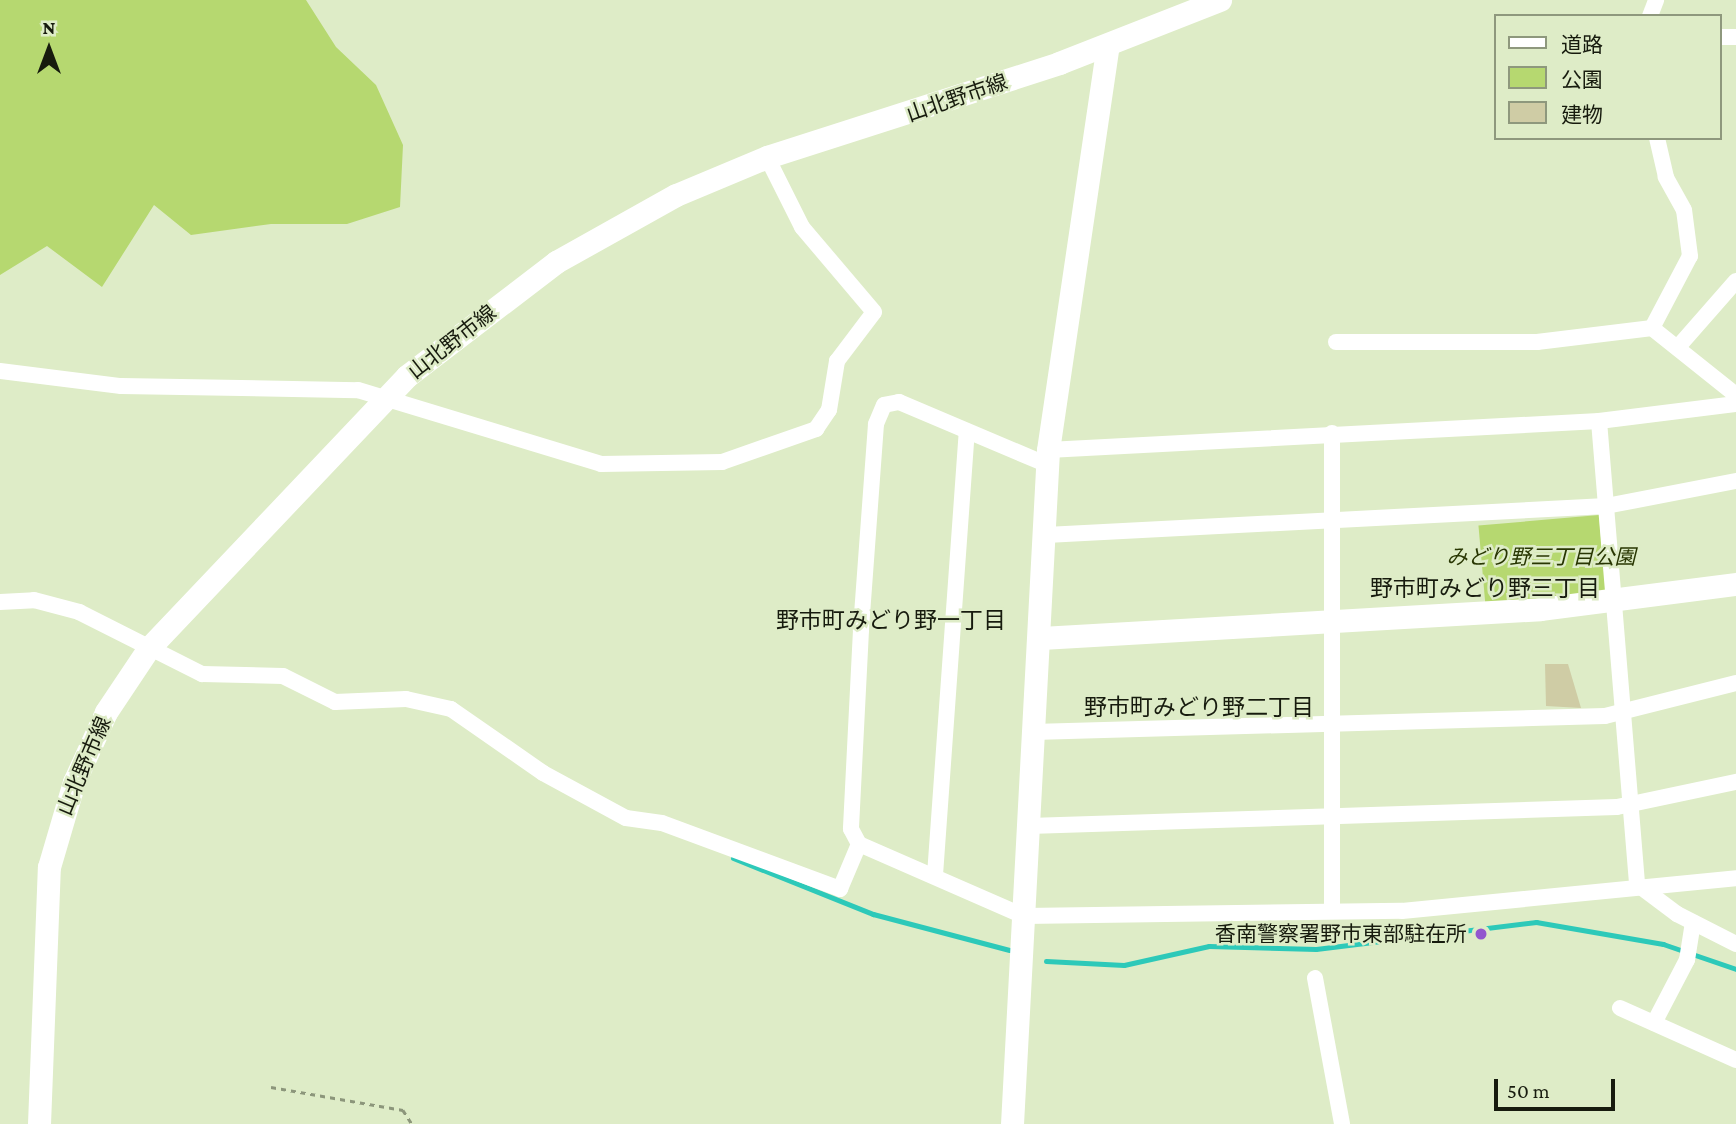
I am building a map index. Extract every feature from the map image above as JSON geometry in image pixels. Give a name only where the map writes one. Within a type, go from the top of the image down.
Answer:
[{"type":"street","name":"山北野市線","points":[[39,1124],[55,839],[106,712],[148,649],[391,397],[407,376],[556,262],[624,220],[767,157],[1108,45],[1220,0]]},
{"type":"street","points":[[1012,1124],[1033,732],[1041,638],[1048,457],[1108,45]]},
{"type":"street","points":[[1652,328],[1690,256],[1684,210],[1666,177],[1657,140]]},
{"type":"street","points":[[0,371],[121,386],[358,390],[391,397],[444,419],[473,422],[555,454],[601,464],[722,462],[816,429],[829,410],[837,360],[874,312],[802,227],[767,157]]},
{"type":"street","points":[[1678,347],[1736,281]]},
{"type":"street","points":[[1336,342],[1537,342],[1652,328],[1736,395]]},
{"type":"street","points":[[1736,404],[1599,421],[1332,433],[1048,457],[967,431],[899,402],[884,405],[876,424],[851,829],[859,844],[1024,916],[1402,911],[1639,887],[1680,889],[1736,878]]},
{"type":"street","points":[[1599,421],[1639,887]]},
{"type":"street","points":[[935,875],[967,431]]},
{"type":"street","points":[[1332,433],[1332,911]]},
{"type":"street","points":[[1046,535],[1606,506],[1736,481]]},
{"type":"street","points":[[1041,638],[1332,623],[1614,603],[1736,584]]},
{"type":"street","points":[[0,602],[34,600],[79,612],[202,674],[283,676],[335,702],[406,699],[451,709],[543,773],[626,818],[662,823],[840,889],[859,844]]},
{"type":"street","points":[[1033,732],[1623,714],[1736,683]]},
{"type":"street","points":[[1029,826],[1631,804],[1736,782]]},
{"type":"street","points":[[1639,887],[1693,922],[1736,944]]},
{"type":"street","points":[[1654,1023],[1686,960],[1685,938],[1693,922]]},
{"type":"street","points":[[1315,978],[1342,1124]]},
{"type":"street","points":[[1620,1007],[1736,1060]]},
{"type":"path","points":[[271,1087],[403,1110],[412,1124]]},
{"type":"green space","points":[[0,0],[306,0],[336,47],[376,85],[403,145],[400,207],[347,224],[271,224],[191,235],[154,205],[102,287],[47,246],[0,275]]},
{"type":"green space","name":"みどり野三丁目公園","points":[[1599,515],[1606,596],[1486,606],[1478,526]]},
{"type":"building","points":[[1545,664],[1568,664],[1581,708],[1546,706]]},
{"type":"waterway","points":[[733,858],[873,914],[1009,950]]},
{"type":"waterway","points":[[1046,961],[1124,965],[1209,946],[1316,949],[1536,922],[1663,944],[1736,969]]},
{"type":"place","name":"香南警察署野市東部駐在所","points":[[1481,934]]},
{"type":"district","name":"野市町みどり野三丁目","points":[[1485,588]]},
{"type":"district","name":"野市町みどり野一丁目","points":[[891,620]]},
{"type":"district","name":"野市町みどり野二丁目","points":[[1199,707]]}]
